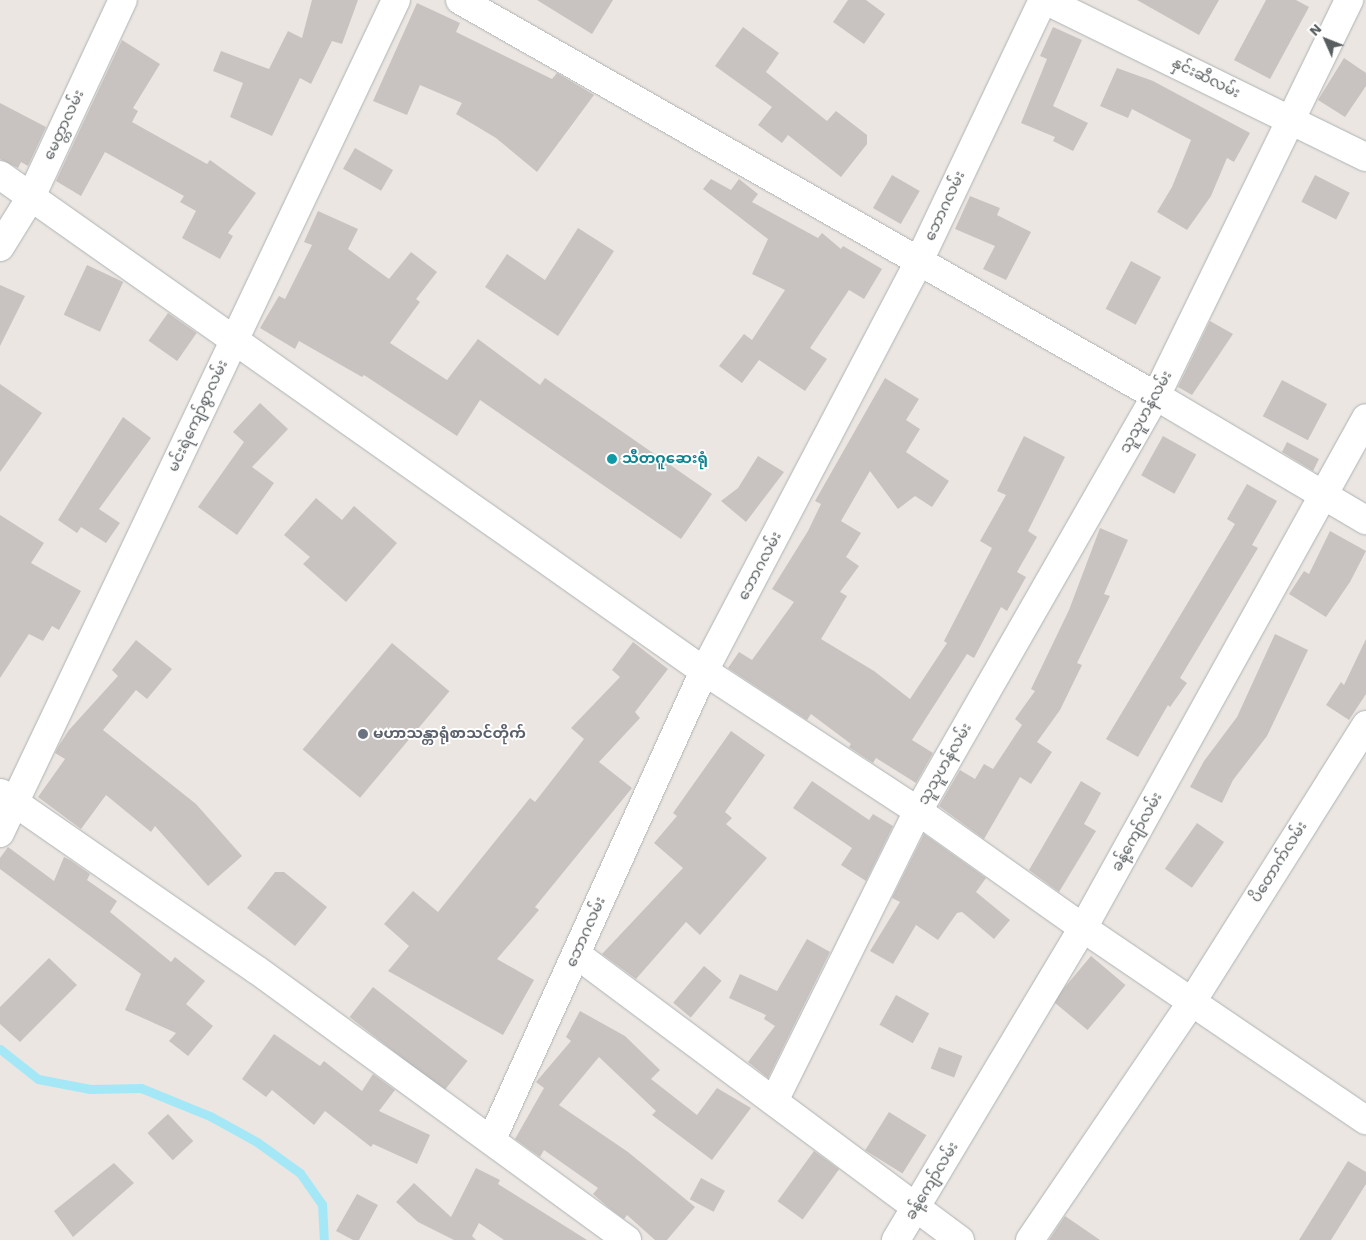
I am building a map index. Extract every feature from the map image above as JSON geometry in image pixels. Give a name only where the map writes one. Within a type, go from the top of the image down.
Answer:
[{"type":"street","name":"မေတ္တာလမ်း","points":[[0,247],[31,197],[123,0]]},
{"type":"street","name":"မင်းရဲကျော်စွာလမ်း","points":[[0,833],[8,798],[235,338],[396,0]]},
{"type":"street","points":[[460,0],[1156,396],[1366,520]]},
{"type":"street","name":"ဘောဂလမ်း","points":[[492,1139],[704,672],[919,261],[1044,0]]},
{"type":"street","name":"နှင်းဆီလမ်း","points":[[1044,0],[1291,118],[1366,157]]},
{"type":"street","name":"သူသူဟန်လမ်း","points":[[774,1101],[918,811],[1156,396],[1349,0]]},
{"type":"street","points":[[0,175],[235,338],[704,672],[918,811],[1083,928],[1192,1000],[1366,1120]]},
{"type":"street","name":"ခန့်ကျော်လမ်း","points":[[896,1240],[1083,928],[1366,418]]},
{"type":"street","name":"ပိတောက်လမ်း","points":[[1030,1240],[1192,1000],[1366,724]]},
{"type":"street","points":[[8,798],[492,1139],[626,1240]]},
{"type":"street","points":[[576,954],[960,1240]]},
{"type":"building","points":[[312,0],[358,0],[342,44],[332,41],[311,84],[300,78],[272,136],[230,117],[243,83],[213,71],[221,51],[269,69],[288,31],[302,38]]},
{"type":"building","points":[[537,0],[613,0],[592,34]]},
{"type":"building","points":[[848,0],[866,0],[885,14],[864,44],[833,22]]},
{"type":"building","points":[[1137,0],[1219,0],[1199,35]]},
{"type":"building","points":[[1266,0],[1296,0],[1309,7],[1270,79],[1234,60]]},
{"type":"building","points":[[417,3],[460,23],[456,32],[552,79],[557,73],[594,95],[537,172],[496,138],[456,114],[462,103],[420,85],[407,115],[373,101]]},
{"type":"building","points":[[743,27],[779,53],[766,72],[827,121],[836,111],[867,135],[867,144],[841,177],[788,135],[782,143],[758,125],[772,107],[715,66]]},
{"type":"building","points":[[1053,27],[1082,40],[1053,106],[1088,123],[1073,151],[1053,141],[1055,137],[1021,123],[1047,59],[1040,56]]},
{"type":"building","points":[[122,40],[160,64],[133,108],[138,111],[132,122],[207,164],[210,160],[256,193],[228,233],[233,236],[220,259],[182,238],[196,211],[180,202],[184,196],[105,152],[81,196],[56,181]]},
{"type":"building","points":[[1344,58],[1366,73],[1366,86],[1345,117],[1318,100]]},
{"type":"building","points":[[1117,68],[1153,81],[1250,133],[1234,162],[1227,158],[1211,196],[1187,230],[1157,212],[1172,187],[1191,140],[1132,109],[1128,118],[1100,106]]},
{"type":"building","points":[[0,103],[46,127],[28,166],[21,162],[18,168],[0,159]]},
{"type":"building","points":[[355,148],[393,170],[381,191],[343,169]]},
{"type":"building","points":[[892,175],[920,191],[901,224],[873,208]]},
{"type":"building","points":[[1315,175],[1350,193],[1336,219],[1301,202]]},
{"type":"building","points":[[711,179],[731,190],[739,179],[758,194],[752,202],[818,238],[822,233],[841,249],[843,246],[882,269],[864,299],[849,290],[810,348],[827,359],[805,391],[759,360],[742,383],[719,366],[744,334],[752,340],[785,290],[752,274],[768,239],[703,189]]},
{"type":"building","points":[[970,196],[1000,208],[997,215],[1031,232],[1006,280],[983,269],[995,246],[955,229]]},
{"type":"building","points":[[318,211],[358,229],[348,249],[389,279],[411,252],[437,272],[416,299],[420,302],[390,343],[447,380],[478,339],[540,385],[545,378],[712,494],[681,539],[480,400],[457,436],[364,375],[362,377],[299,341],[295,349],[260,328],[279,296],[285,299],[312,245],[304,242]]},
{"type":"building","points":[[578,228],[614,251],[558,336],[485,287],[507,254],[545,280]]},
{"type":"building","points":[[1131,261],[1161,277],[1136,325],[1106,309]]},
{"type":"building","points":[[87,265],[123,282],[100,332],[64,315]]},
{"type":"building","points":[[0,285],[25,296],[0,346]]},
{"type":"building","points":[[168,313],[197,333],[177,361],[148,341]]},
{"type":"building","points":[[1210,321],[1233,334],[1192,395],[1178,387]]},
{"type":"building","points":[[885,378],[919,399],[906,420],[920,429],[906,452],[949,481],[932,507],[915,496],[898,509],[870,471],[841,521],[861,533],[846,557],[859,566],[840,592],[847,596],[821,639],[874,671],[910,699],[947,643],[944,641],[992,548],[980,541],[1006,495],[997,491],[1024,436],[1065,457],[1028,531],[1037,537],[1017,572],[1026,577],[1007,611],[1001,607],[974,658],[967,654],[912,740],[933,753],[916,783],[876,758],[873,763],[849,747],[851,744],[811,714],[807,720],[728,668],[739,652],[752,660],[794,602],[772,589],[808,531],[821,504],[815,501]]},
{"type":"building","points":[[1282,380],[1327,404],[1308,440],[1263,416]]},
{"type":"building","points":[[0,384],[42,413],[0,472]]},
{"type":"building","points":[[260,403],[288,429],[252,467],[274,483],[237,535],[198,507],[244,442],[233,432]]},
{"type":"building","points":[[123,417],[151,438],[99,509],[120,523],[106,543],[81,527],[77,533],[58,520]]},
{"type":"building","points":[[1163,436],[1196,454],[1174,494],[1141,475]]},
{"type":"building","points":[[1287,442],[1319,459],[1313,471],[1282,452]]},
{"type":"building","points":[[758,456],[784,472],[746,522],[721,501],[738,488]]},
{"type":"building","points":[[1247,484],[1277,501],[1252,545],[1258,548],[1180,678],[1187,683],[1170,707],[1168,705],[1138,757],[1106,739],[1235,524],[1227,519]]},
{"type":"building","points":[[316,498],[342,520],[354,506],[397,543],[346,602],[303,564],[310,557],[284,535]]},
{"type":"building","points":[[0,515],[44,543],[31,563],[81,591],[59,630],[52,626],[43,641],[29,634],[0,678]]},
{"type":"building","points":[[1100,528],[1128,540],[1104,594],[1110,596],[1077,663],[1082,665],[1060,710],[1037,742],[1052,752],[1031,784],[1020,777],[984,839],[939,806],[960,770],[975,779],[984,764],[993,769],[1022,725],[1015,719],[1035,691],[1031,689],[1069,610]]},
{"type":"building","points":[[1330,531],[1366,551],[1350,582],[1326,617],[1289,594],[1304,571],[1309,574]]},
{"type":"building","points":[[1275,634],[1308,650],[1267,736],[1233,780],[1222,803],[1190,787],[1204,761],[1237,717]]},
{"type":"building","points":[[1366,639],[1366,694],[1349,720],[1326,705],[1341,682],[1344,685]]},
{"type":"building","points":[[136,640],[172,669],[147,699],[136,690],[103,730],[196,804],[242,856],[208,886],[155,826],[151,832],[106,795],[81,829],[38,797],[65,759],[55,753],[58,747],[69,730],[118,676],[112,670]]},
{"type":"building","points":[[633,642],[668,669],[635,712],[640,718],[599,762],[632,788],[535,907],[539,910],[497,959],[534,980],[503,1035],[388,971],[409,946],[384,924],[413,891],[438,912],[530,798],[535,802],[584,739],[571,728],[620,677],[612,670]]},
{"type":"building","points":[[392,643],[449,691],[360,798],[303,749]]},
{"type":"building","points":[[731,731],[765,755],[725,812],[732,818],[726,824],[767,858],[700,935],[686,922],[636,979],[602,954],[683,868],[654,843],[677,816],[673,813]]},
{"type":"building","points":[[812,781],[869,820],[873,814],[893,826],[866,881],[841,865],[852,848],[793,808]]},
{"type":"building","points":[[1081,781],[1101,793],[1084,824],[1096,831],[1059,892],[1029,870]]},
{"type":"building","points":[[1197,823],[1224,842],[1192,888],[1165,869]]},
{"type":"building","points":[[924,834],[986,878],[976,892],[1010,920],[994,939],[962,912],[957,913],[938,940],[916,925],[893,964],[870,951],[900,902],[892,898]]},
{"type":"building","points":[[8,847],[54,881],[64,857],[70,860],[90,874],[87,880],[117,901],[110,912],[171,962],[175,957],[205,981],[186,1004],[213,1026],[188,1056],[169,1041],[176,1033],[125,1010],[141,974],[0,869],[0,858]]},
{"type":"building","points":[[275,872],[284,872],[327,907],[295,946],[247,908]]},
{"type":"building","points":[[807,939],[830,952],[768,1078],[748,1062],[775,1026],[764,1019],[766,1015],[729,998],[740,974],[777,991]]},
{"type":"building","points":[[1091,956],[1125,985],[1088,1030],[1053,1001]]},
{"type":"building","points":[[49,958],[77,985],[20,1042],[0,1024],[0,1007]]},
{"type":"building","points":[[704,966],[722,981],[691,1018],[673,1003]]},
{"type":"building","points":[[373,987],[468,1061],[444,1091],[350,1017]]},
{"type":"building","points":[[896,995],[929,1013],[913,1043],[880,1025]]},
{"type":"building","points":[[580,1011],[625,1036],[660,1070],[651,1079],[697,1115],[717,1088],[751,1108],[712,1160],[652,1115],[656,1111],[599,1057],[559,1105],[628,1152],[695,1207],[667,1240],[655,1240],[627,1215],[624,1219],[593,1194],[598,1188],[544,1150],[540,1157],[515,1139],[544,1088],[536,1082],[571,1041],[566,1037]]},
{"type":"building","points":[[274,1034],[320,1066],[324,1061],[362,1091],[373,1074],[395,1090],[379,1111],[430,1135],[417,1164],[373,1144],[371,1147],[325,1111],[314,1125],[272,1090],[266,1097],[242,1079]]},
{"type":"building","points":[[939,1047],[962,1056],[954,1077],[931,1068]]},
{"type":"building","points":[[889,1112],[926,1135],[902,1173],[865,1150]]},
{"type":"building","points":[[168,1114],[193,1141],[173,1160],[148,1133]]},
{"type":"building","points":[[814,1151],[839,1169],[803,1219],[778,1201]]},
{"type":"building","points":[[1348,1161],[1366,1172],[1366,1184],[1331,1240],[1299,1240]]},
{"type":"building","points":[[114,1163],[134,1183],[73,1237],[54,1211]]},
{"type":"building","points":[[476,1168],[500,1180],[498,1184],[587,1240],[504,1240],[479,1223],[472,1236],[476,1240],[454,1240],[418,1222],[396,1202],[414,1183],[451,1217]]},
{"type":"building","points":[[701,1178],[725,1191],[714,1212],[690,1199]]},
{"type":"building","points":[[357,1194],[378,1205],[359,1240],[353,1240],[336,1231]]},
{"type":"building","points":[[1065,1216],[1100,1240],[1049,1240]]},
{"type":"waterway","points":[[0,1049],[38,1079],[90,1089],[141,1088],[210,1116],[257,1142],[300,1173],[322,1204],[324,1240]]},
{"type":"place","name":"သီတဂူဆေးရုံ","points":[[612,459]]},
{"type":"place","name":"မဟာသန္တာရုံစာသင်တိုက်","points":[[363,734]]}]
